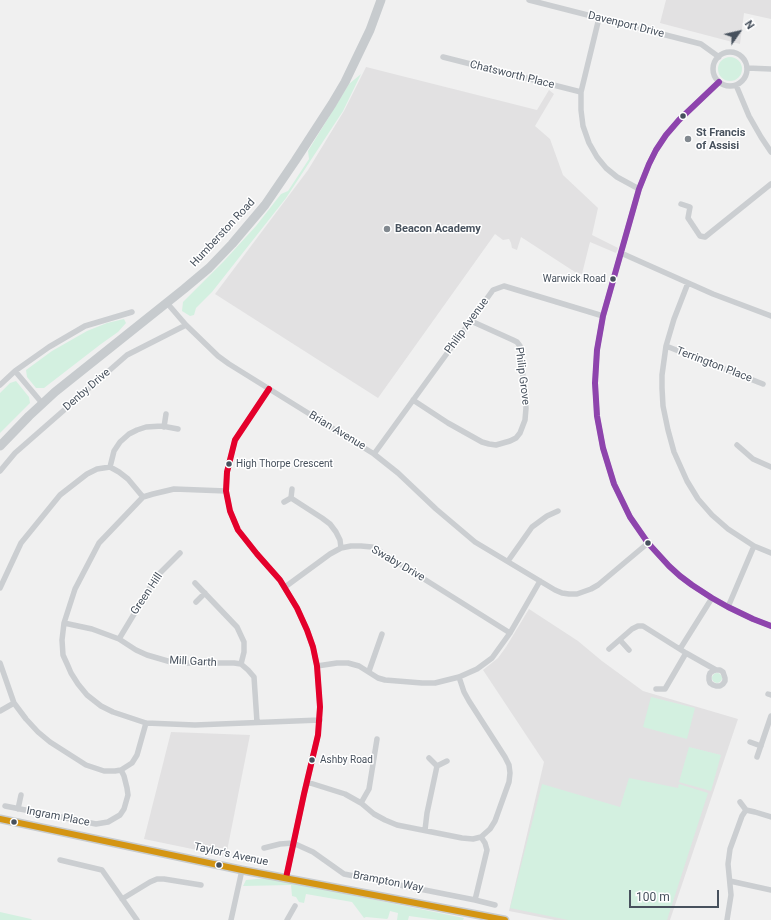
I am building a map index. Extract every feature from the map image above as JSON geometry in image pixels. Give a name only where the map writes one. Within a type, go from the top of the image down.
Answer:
[{"type":"main road","name":"Humberston Road","points":[[0,446],[42,403],[209,268],[232,244],[265,205],[296,161],[332,104],[345,82],[370,30],[381,0]]},
{"type":"main road","name":"Taylor's Avenue","points":[[0,819],[242,870],[505,920]]},
{"type":"street","name":"Davenport Drive","points":[[529,0],[550,3],[599,18],[701,44],[719,56]]},
{"type":"street","points":[[599,18],[581,92],[583,126],[589,143],[597,157],[606,168],[617,177],[639,189]]},
{"type":"street","points":[[729,52],[743,58],[747,68],[746,74],[741,82],[736,85],[727,86],[719,82],[714,72],[714,66],[719,56],[729,52]]},
{"type":"street","name":"Chatsworth Place","points":[[443,57],[581,92]]},
{"type":"street","points":[[747,68],[771,69]]},
{"type":"street","points":[[719,82],[679,120],[666,135],[656,150],[639,189],[603,316],[597,350],[595,383],[597,416],[608,465],[622,500],[630,518],[648,543],[680,576],[712,598],[753,619],[771,626]]},
{"type":"street","points":[[736,85],[749,116],[771,152]]},
{"type":"street","points":[[681,204],[690,207],[688,218],[700,236],[705,237],[771,184]]},
{"type":"street","points":[[621,253],[713,294],[771,316]]},
{"type":"street","points":[[688,283],[674,319],[666,346],[662,375],[663,406],[674,452],[687,481],[698,499],[712,515],[728,529],[754,546],[771,553]]},
{"type":"street","name":"Philip Avenue","points":[[374,454],[493,290],[504,286],[603,316]]},
{"type":"street","name":"Brian Avenue","points":[[167,302],[186,325],[218,356],[374,454],[398,473],[475,542],[555,590],[569,594],[584,592],[598,585],[648,543]]},
{"type":"street","points":[[0,385],[15,371],[49,347],[85,326],[132,312]]},
{"type":"street","name":"Philip Grove","points":[[413,400],[448,423],[482,442],[496,445],[510,442],[520,433],[525,420],[526,408],[520,346],[514,340],[471,321]]},
{"type":"street","name":"Denby Drive","points":[[0,471],[15,454],[127,355],[186,325]]},
{"type":"street","name":"Terrington Place","points":[[666,346],[763,384]]},
{"type":"street","points":[[15,371],[42,403]]},
{"type":"street","points":[[269,389],[234,440],[227,472],[226,491],[230,511],[238,530],[280,580],[297,608],[307,630],[317,666],[320,707],[318,735],[306,782],[286,878]]},
{"type":"street","points":[[164,427],[166,414]]},
{"type":"street","points":[[110,467],[114,451],[120,442],[129,434],[146,428],[164,427],[178,429]]},
{"type":"street","points":[[737,445],[753,459],[771,466]]},
{"type":"street","points":[[0,588],[22,544],[60,495],[87,474],[97,469],[110,467],[128,478],[143,497]]},
{"type":"street","points":[[226,491],[174,489],[143,497],[100,543],[75,589],[64,623],[62,640],[63,654],[71,673],[87,695],[101,706],[113,712],[146,723],[195,725],[320,720]]},
{"type":"street","points":[[291,498],[292,490]]},
{"type":"street","points":[[284,502],[291,498]]},
{"type":"street","points":[[291,498],[330,524],[340,540],[341,548]]},
{"type":"street","points":[[508,562],[532,527],[547,516],[558,511]]},
{"type":"street","name":"Swaby Drive","points":[[285,587],[330,554],[341,548],[352,546],[372,547],[510,633]]},
{"type":"street","points":[[728,607],[754,546]]},
{"type":"street","name":"Green Hill","points":[[119,639],[157,576],[180,553]]},
{"type":"street","points":[[317,666],[348,663],[359,666],[378,678],[385,680],[422,683],[435,683],[459,677],[477,669],[492,658],[510,633],[540,581]]},
{"type":"street","points":[[195,583],[237,627],[241,634],[244,642],[244,652],[241,664],[254,677],[257,722]]},
{"type":"street","points":[[196,602],[205,593]]},
{"type":"street","points":[[680,649],[712,598]]},
{"type":"street","name":"Mill Garth","points":[[64,623],[92,629],[119,639],[136,650],[171,662],[241,664]]},
{"type":"street","points":[[609,649],[632,629],[640,626],[646,628],[716,670]]},
{"type":"street","points":[[369,671],[382,634]]},
{"type":"street","points":[[620,640],[629,650]]},
{"type":"street","points":[[656,689],[665,689],[686,652]]},
{"type":"street","points":[[0,662],[14,703],[26,719],[38,732],[62,751],[86,765],[104,771],[120,770],[132,763],[137,755],[146,723]]},
{"type":"street","points":[[306,782],[338,792],[361,804],[374,814],[397,825],[462,838],[481,838],[490,830],[495,821],[509,782],[509,765],[469,701],[459,677]]},
{"type":"street","points":[[0,711],[14,703]]},
{"type":"street","points":[[757,757],[770,723],[771,716]]},
{"type":"street","points":[[361,804],[369,790],[377,739]]},
{"type":"street","points":[[750,742],[761,746]]},
{"type":"street","points":[[429,758],[437,766]]},
{"type":"street","points":[[437,766],[448,761]]},
{"type":"street","points":[[425,830],[437,766]]},
{"type":"street","name":"Ingram Place","points":[[5,806],[96,824],[108,822],[120,815],[124,809],[128,795],[124,776],[120,770]]},
{"type":"street","name":"Ingram Place","points":[[18,809],[21,795]]},
{"type":"street","points":[[740,802],[746,810],[771,817]]},
{"type":"street","points":[[727,920],[731,895],[728,864],[730,848],[742,816],[746,810]]},
{"type":"street","points":[[475,900],[487,850],[485,843],[481,838]]},
{"type":"street","points":[[264,848],[280,844],[293,843]]},
{"type":"street","name":"Brampton Way","points":[[293,843],[313,852],[344,874],[495,905]]},
{"type":"street","points":[[60,860],[102,870],[134,919]]},
{"type":"street","points":[[231,920],[242,870]]},
{"type":"street","points":[[122,899],[157,879],[201,885]]},
{"type":"street","points":[[730,882],[771,890]]},
{"type":"street","points":[[287,920],[295,906]]},
{"type":"shaded area","points":[[666,0],[771,0],[771,19],[744,13],[740,44],[660,23]]},
{"type":"shaded area","name":"Beacon Academy","points":[[366,67],[537,110],[549,90],[554,94],[535,126],[550,139],[563,175],[598,208],[592,235],[618,248],[616,253],[590,242],[582,274],[575,272],[521,237],[517,250],[512,248],[509,239],[503,240],[495,234],[378,398],[215,294],[308,170],[344,111]]},
{"type":"shaded area","points":[[529,609],[578,641],[602,661],[643,691],[738,719],[670,920],[555,920],[509,911],[544,762],[483,670],[498,658]]},
{"type":"shaded area","points":[[171,732],[250,735],[226,856],[144,839]]},
{"type":"green space","points":[[730,57],[739,60],[742,69],[739,78],[730,81],[721,78],[718,69],[721,60]]},
{"type":"green space","points":[[361,74],[343,111],[286,198],[212,292],[196,308],[194,315],[190,316],[182,311],[183,302],[256,226],[281,194],[288,191],[309,159],[308,151],[349,84]]},
{"type":"green space","points":[[124,319],[126,323],[118,332],[44,388],[36,388],[27,377],[26,370],[52,351],[87,331],[107,323]]},
{"type":"green space","points":[[16,381],[29,397],[30,403],[0,433],[0,393],[10,383]]},
{"type":"green space","points":[[715,673],[719,673],[721,674],[721,682],[715,683],[712,680],[712,676]]},
{"type":"green space","points":[[651,697],[695,708],[687,739],[643,727]]},
{"type":"green space","points":[[689,747],[721,755],[711,791],[679,782]]},
{"type":"green space","points":[[629,778],[678,788],[679,784],[708,793],[667,920],[568,920],[510,908],[542,784],[620,807]]},
{"type":"green space","points":[[268,878],[464,918],[463,920],[438,920],[409,916],[408,920],[397,920],[398,913],[390,911],[387,919],[364,918],[352,902],[306,894],[304,903],[299,902],[296,897],[292,896],[291,885],[243,886],[246,880]]},
{"type":"green space","points":[[0,912],[31,919],[32,920],[0,920]]},
{"type":"transit line","points":[[719,82],[679,120],[666,135],[656,150],[639,189],[603,316],[597,350],[595,383],[597,416],[603,448],[614,484],[630,517],[648,543],[669,566],[692,585],[728,607],[771,626]]},
{"type":"transit line","points":[[269,389],[235,440],[227,472],[226,491],[230,511],[238,530],[280,580],[297,608],[313,647],[317,666],[320,707],[318,735],[286,878]]},
{"type":"transit line","points":[[0,819],[242,870],[505,920]]},
{"type":"place","name":"St Francis of Assisi","points":[[688,139]]},
{"type":"place","name":"Beacon Academy","points":[[387,229]]},
{"type":"place","name":"Warwick Road","points":[[613,279]]},
{"type":"place","name":"High Thorpe Crescent","points":[[229,464]]},
{"type":"place","name":"Ashby Road","points":[[312,760]]}]
